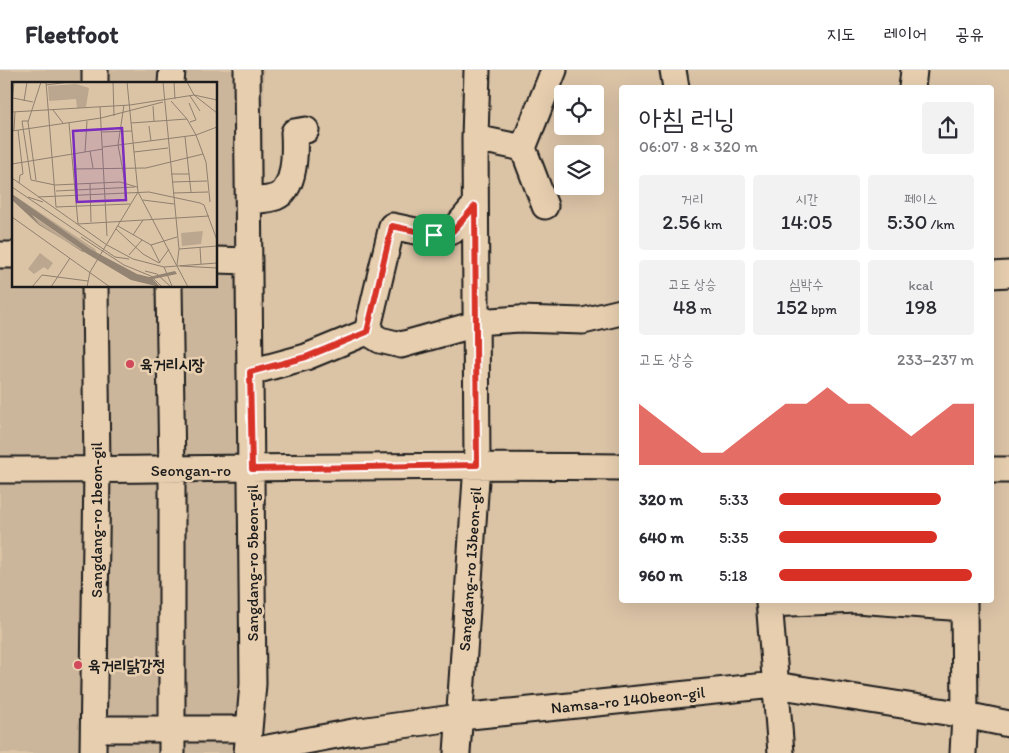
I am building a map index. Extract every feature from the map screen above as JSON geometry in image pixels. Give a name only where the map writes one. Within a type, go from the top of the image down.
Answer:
[{"type":"street","name":"Sangdang-ro 5beon-gil","points":[[248,70],[253,684],[248,745]]},
{"type":"street","name":"Sangdang-ro 13beon-gil","points":[[457,753],[477,465],[475,138],[477,70]]},
{"type":"street","points":[[545,206],[524,148],[554,70]]},
{"type":"street","points":[[673,70],[676,85]]},
{"type":"street","points":[[912,85],[914,70]]},
{"type":"street","points":[[249,201],[277,196],[287,188],[295,158],[294,132],[306,130]]},
{"type":"street","points":[[475,138],[524,148]]},
{"type":"street","points":[[367,332],[392,226],[434,235],[453,231],[475,206]]},
{"type":"street","points":[[218,260],[249,261]]},
{"type":"street","points":[[994,276],[1009,274]]},
{"type":"street","name":"Sangdang-ro 1beon-gil","points":[[94,741],[97,470],[95,288]]},
{"type":"street","points":[[169,288],[172,470],[172,741]]},
{"type":"street","points":[[367,332],[380,340],[401,345],[476,323],[519,319],[583,321],[619,312]]},
{"type":"street","points":[[250,372],[306,357],[367,332]]},
{"type":"street","name":"Seongan-ro","points":[[0,470],[172,470],[477,465],[619,466]]},
{"type":"street","points":[[994,470],[1009,470]]},
{"type":"street","points":[[769,603],[780,753]]},
{"type":"street","points":[[924,603],[964,604],[965,715],[963,753]]},
{"type":"street","name":"Namsa-ro 140beon-gil","points":[[94,741],[172,741],[248,745],[460,717],[775,685],[965,715],[1009,724]]},
{"type":"shaded area","name":"육거리시장","points":[[0,70],[264,70],[260,442],[260,753],[0,753]]},
{"type":"place","name":"육거리시장","points":[[130,364]]},
{"type":"place","name":"육거리닭강정","points":[[78,665]]},
{"type":"route","points":[[475,206],[477,465],[252,469],[250,372],[306,357],[367,332],[392,226],[434,235],[453,231],[475,206]]}]
